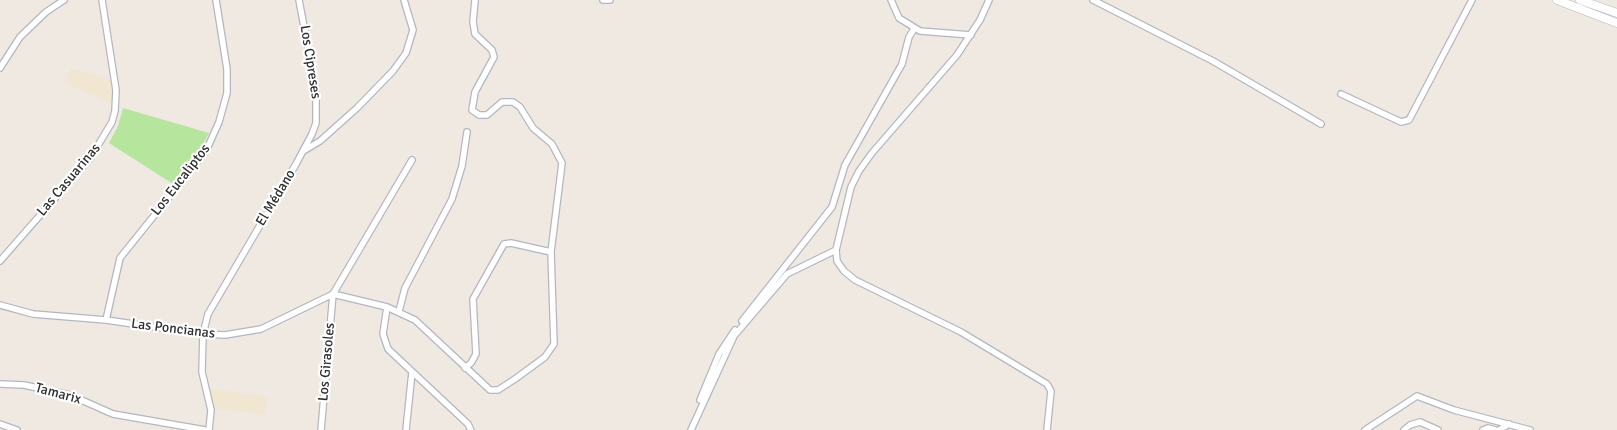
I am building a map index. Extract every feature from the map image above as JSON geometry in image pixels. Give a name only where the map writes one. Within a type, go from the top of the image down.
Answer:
[{"type":"street","points":[[0,68],[2,58],[20,37],[46,12],[64,0]]},
{"type":"street","name":"Las Casuarinas","points":[[0,261],[92,157],[112,122],[115,111],[116,90],[102,0]]},
{"type":"street","name":"Los Eucaliptos","points":[[106,320],[120,258],[206,152],[219,122],[226,94],[227,69],[216,0]]},
{"type":"street","name":"Los Cipreses","points":[[299,0],[317,103],[312,134],[303,151]]},
{"type":"street","name":"El Médano","points":[[209,430],[211,410],[202,380],[203,334],[211,306],[303,151],[320,141],[357,108],[393,71],[406,53],[413,30],[404,0]]},
{"type":"street","points":[[412,160],[333,294],[387,307],[415,320],[484,386],[490,390],[498,390],[545,358],[554,344],[551,252],[562,169],[561,158],[552,144],[533,128],[520,107],[513,102],[502,102],[487,115],[479,115],[472,110],[474,92],[494,57],[492,50],[475,34],[473,22],[475,0]]},
{"type":"street","points":[[603,0],[610,0]]},
{"type":"street","points":[[891,0],[899,18],[914,29],[971,35]]},
{"type":"street","points":[[989,0],[971,35],[957,55],[872,152],[859,172],[851,187],[836,250],[837,262],[855,280],[960,332],[1047,384],[1051,391],[1047,430]]},
{"type":"street","points":[[1093,0],[1213,61],[1321,124]]},
{"type":"street","points":[[1341,94],[1401,122],[1409,120],[1472,0]]},
{"type":"street","points":[[1557,0],[1617,23]]},
{"type":"street","points":[[1580,0],[1617,12]]},
{"type":"street","points":[[690,430],[724,343],[832,207],[842,173],[902,64],[909,38],[914,29]]},
{"type":"street","points":[[399,312],[405,288],[452,199],[462,166],[467,132]]},
{"type":"street","points":[[465,368],[472,363],[476,354],[471,308],[473,300],[504,244],[511,243],[551,252]]},
{"type":"street","points":[[690,430],[734,336],[787,274],[836,250]]},
{"type":"street","name":"Las Poncianas","points":[[0,305],[33,314],[106,320],[203,334],[225,335],[260,328],[333,294]]},
{"type":"street","name":"Los Girasoles","points":[[321,430],[333,294]]},
{"type":"street","points":[[387,307],[384,323],[385,344],[468,424],[470,430]]},
{"type":"street","points":[[406,430],[412,372]]},
{"type":"street","name":"Tamarix","points":[[0,384],[24,385],[70,394],[113,414],[205,430]]},
{"type":"street","points":[[1365,430],[1417,396],[1454,410],[1530,430]]},
{"type":"street","points":[[1404,430],[1410,425],[1420,422],[1438,430]]},
{"type":"street","points":[[0,424],[17,430]]},
{"type":"street","points":[[1499,430],[1509,424]]},
{"type":"street","points":[[1483,430],[1488,428],[1495,430]]},
{"type":"shaded area","points":[[71,68],[114,81],[114,105],[65,83]]},
{"type":"shaded area","points":[[209,388],[267,397],[265,414],[214,409]]},
{"type":"green space","points":[[123,108],[209,133],[200,150],[173,184],[109,143],[118,126]]}]
